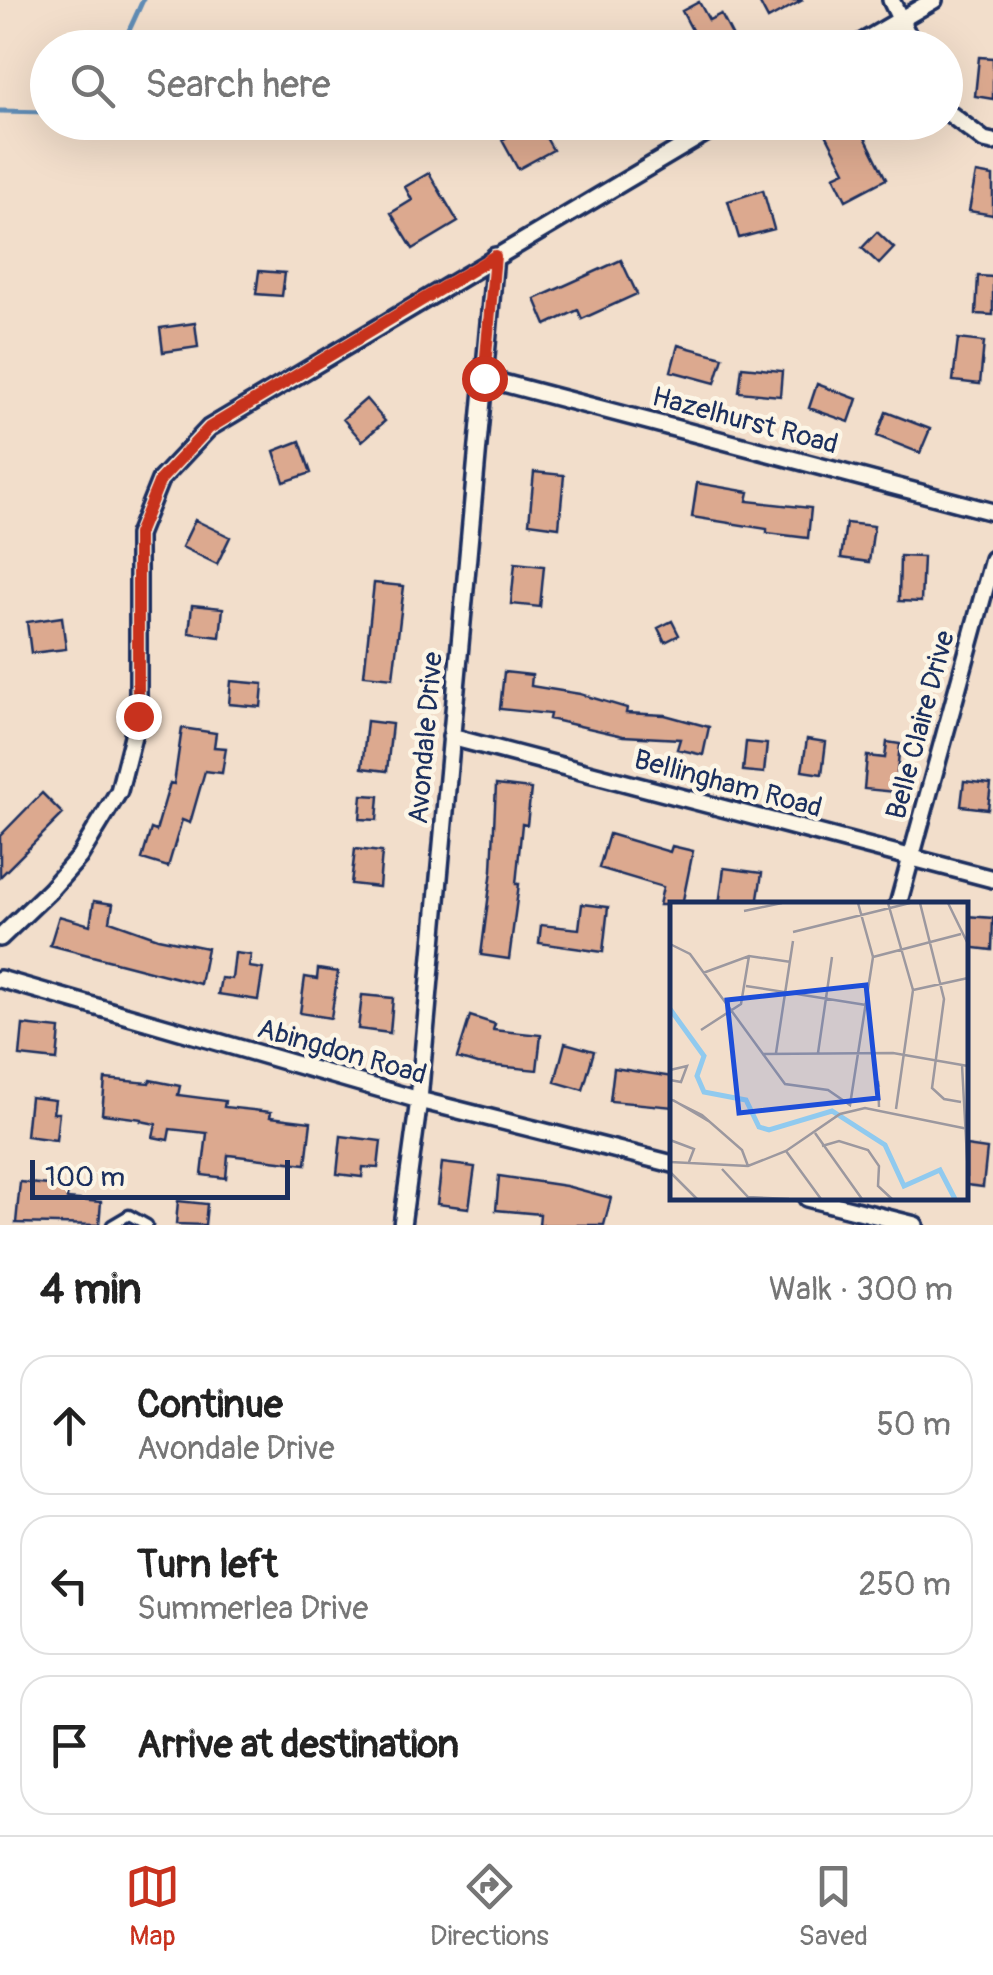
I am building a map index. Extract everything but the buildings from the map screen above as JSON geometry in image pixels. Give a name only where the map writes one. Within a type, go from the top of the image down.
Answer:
[{"type":"street","points":[[890,0],[905,30]]},
{"type":"street","points":[[883,30],[934,0]]},
{"type":"street","points":[[963,123],[984,140],[993,142]]},
{"type":"street","points":[[0,938],[80,857],[118,790],[138,716],[138,534],[160,480],[209,428],[693,140]]},
{"type":"street","name":"Avondale Drive","points":[[402,1225],[419,1100],[495,256]]},
{"type":"street","name":"Hazelhurst Road","points":[[484,378],[993,512]]},
{"type":"street","name":"Belle Claire Drive","points":[[899,902],[993,559]]},
{"type":"street","name":"Bellingham Road","points":[[450,738],[993,879]]},
{"type":"street","name":"Abingdon Road","points":[[0,979],[419,1100],[670,1163]]},
{"type":"street","points":[[822,1200],[915,1225]]},
{"type":"lane","points":[[112,1225],[129,1216],[147,1225]]},
{"type":"waterway","points":[[129,30],[143,0]]},
{"type":"waterway","points":[[0,111],[30,112]]},
{"type":"route","points":[[138,716],[138,534],[160,480],[209,428],[495,256],[484,378]]}]
